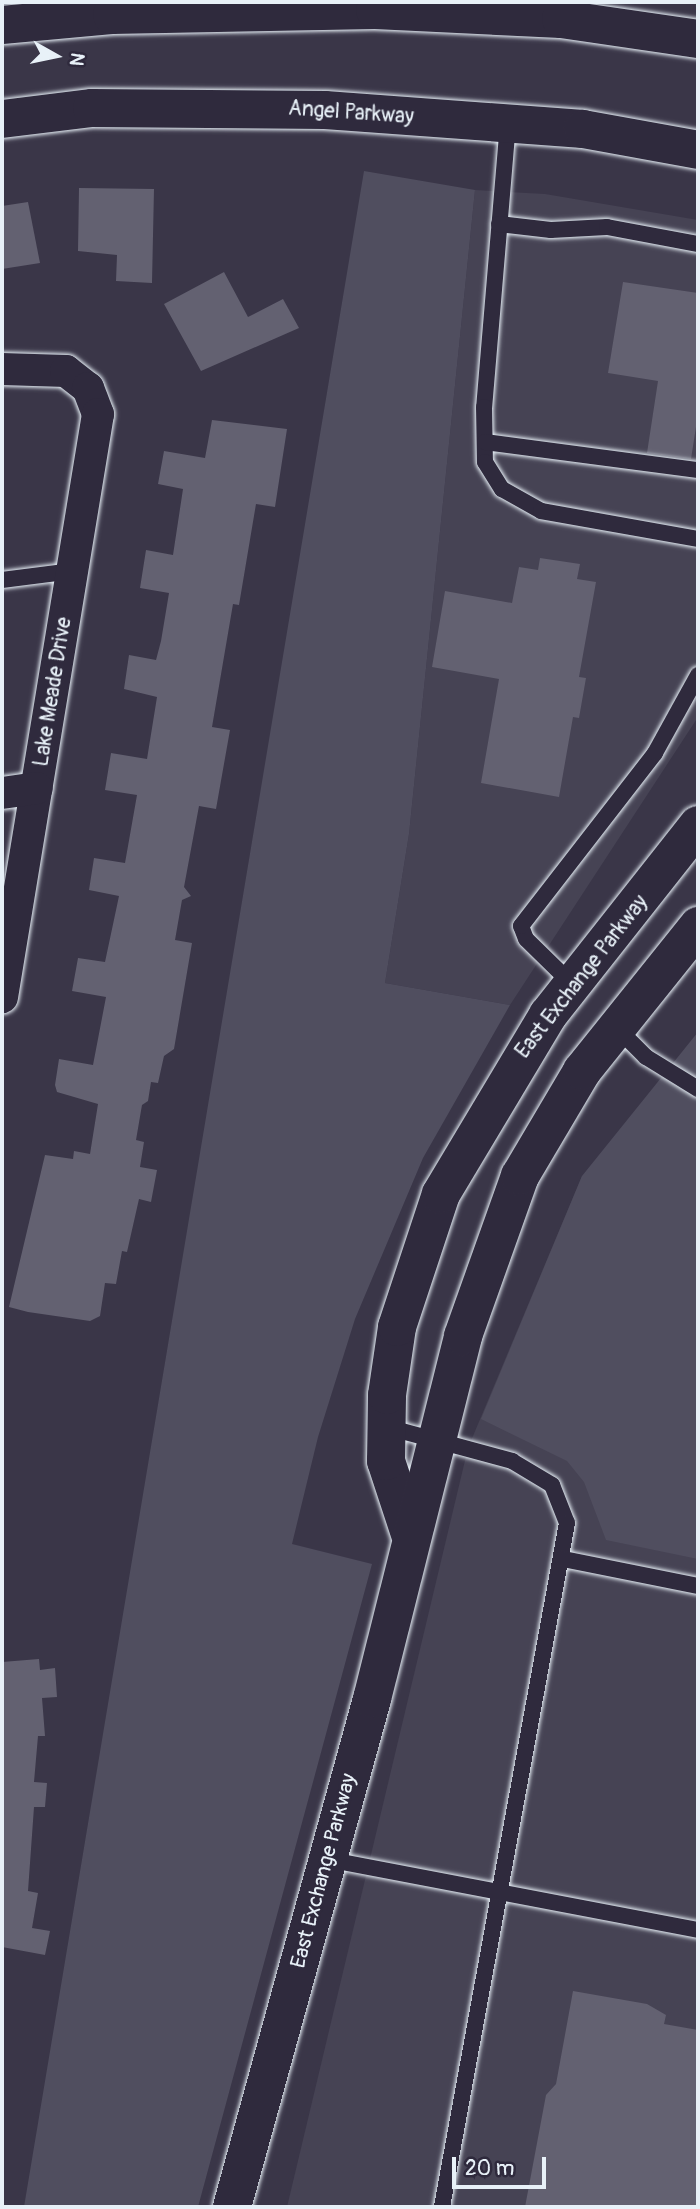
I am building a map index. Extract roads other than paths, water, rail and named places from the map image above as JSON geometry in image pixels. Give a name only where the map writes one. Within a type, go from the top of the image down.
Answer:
[{"type":"street","points":[[2,25],[273,6],[575,11],[698,39]]},
{"type":"street","name":"Angel Parkway","points":[[2,119],[92,108],[210,106],[583,129],[698,150]]},
{"type":"street","name":"Lake Meade Drive","points":[[2,369],[52,368],[88,387],[98,414],[2,997]]},
{"type":"street","points":[[2,793],[37,788]]},
{"type":"street","name":"East Exchange Parkway","points":[[410,1534],[386,1461],[387,1427],[397,1327],[441,1194],[509,1073],[698,825]]},
{"type":"street","name":"East Exchange Parkway","points":[[232,2207],[372,1699],[410,1534],[463,1336],[520,1176],[582,1071],[698,926]]},
{"type":"street","points":[[574,986],[617,1028]]},
{"type":"lane","points":[[508,123],[499,224],[485,462],[502,489],[519,502],[564,517],[698,539]]},
{"type":"lane","points":[[499,224],[551,230],[607,227],[698,244]]},
{"type":"lane","points":[[485,442],[698,470]]},
{"type":"lane","points":[[2,580],[72,571]]},
{"type":"lane","points":[[574,986],[526,939],[521,926],[655,753],[698,676]]},
{"type":"lane","points":[[617,1028],[646,1057],[698,1089]]},
{"type":"lane","points":[[387,1427],[434,1442],[512,1461],[552,1485],[567,1523],[563,1559],[498,1893],[442,2207]]},
{"type":"lane","points":[[563,1559],[698,1586]]},
{"type":"lane","points":[[326,1859],[698,1930]]}]
